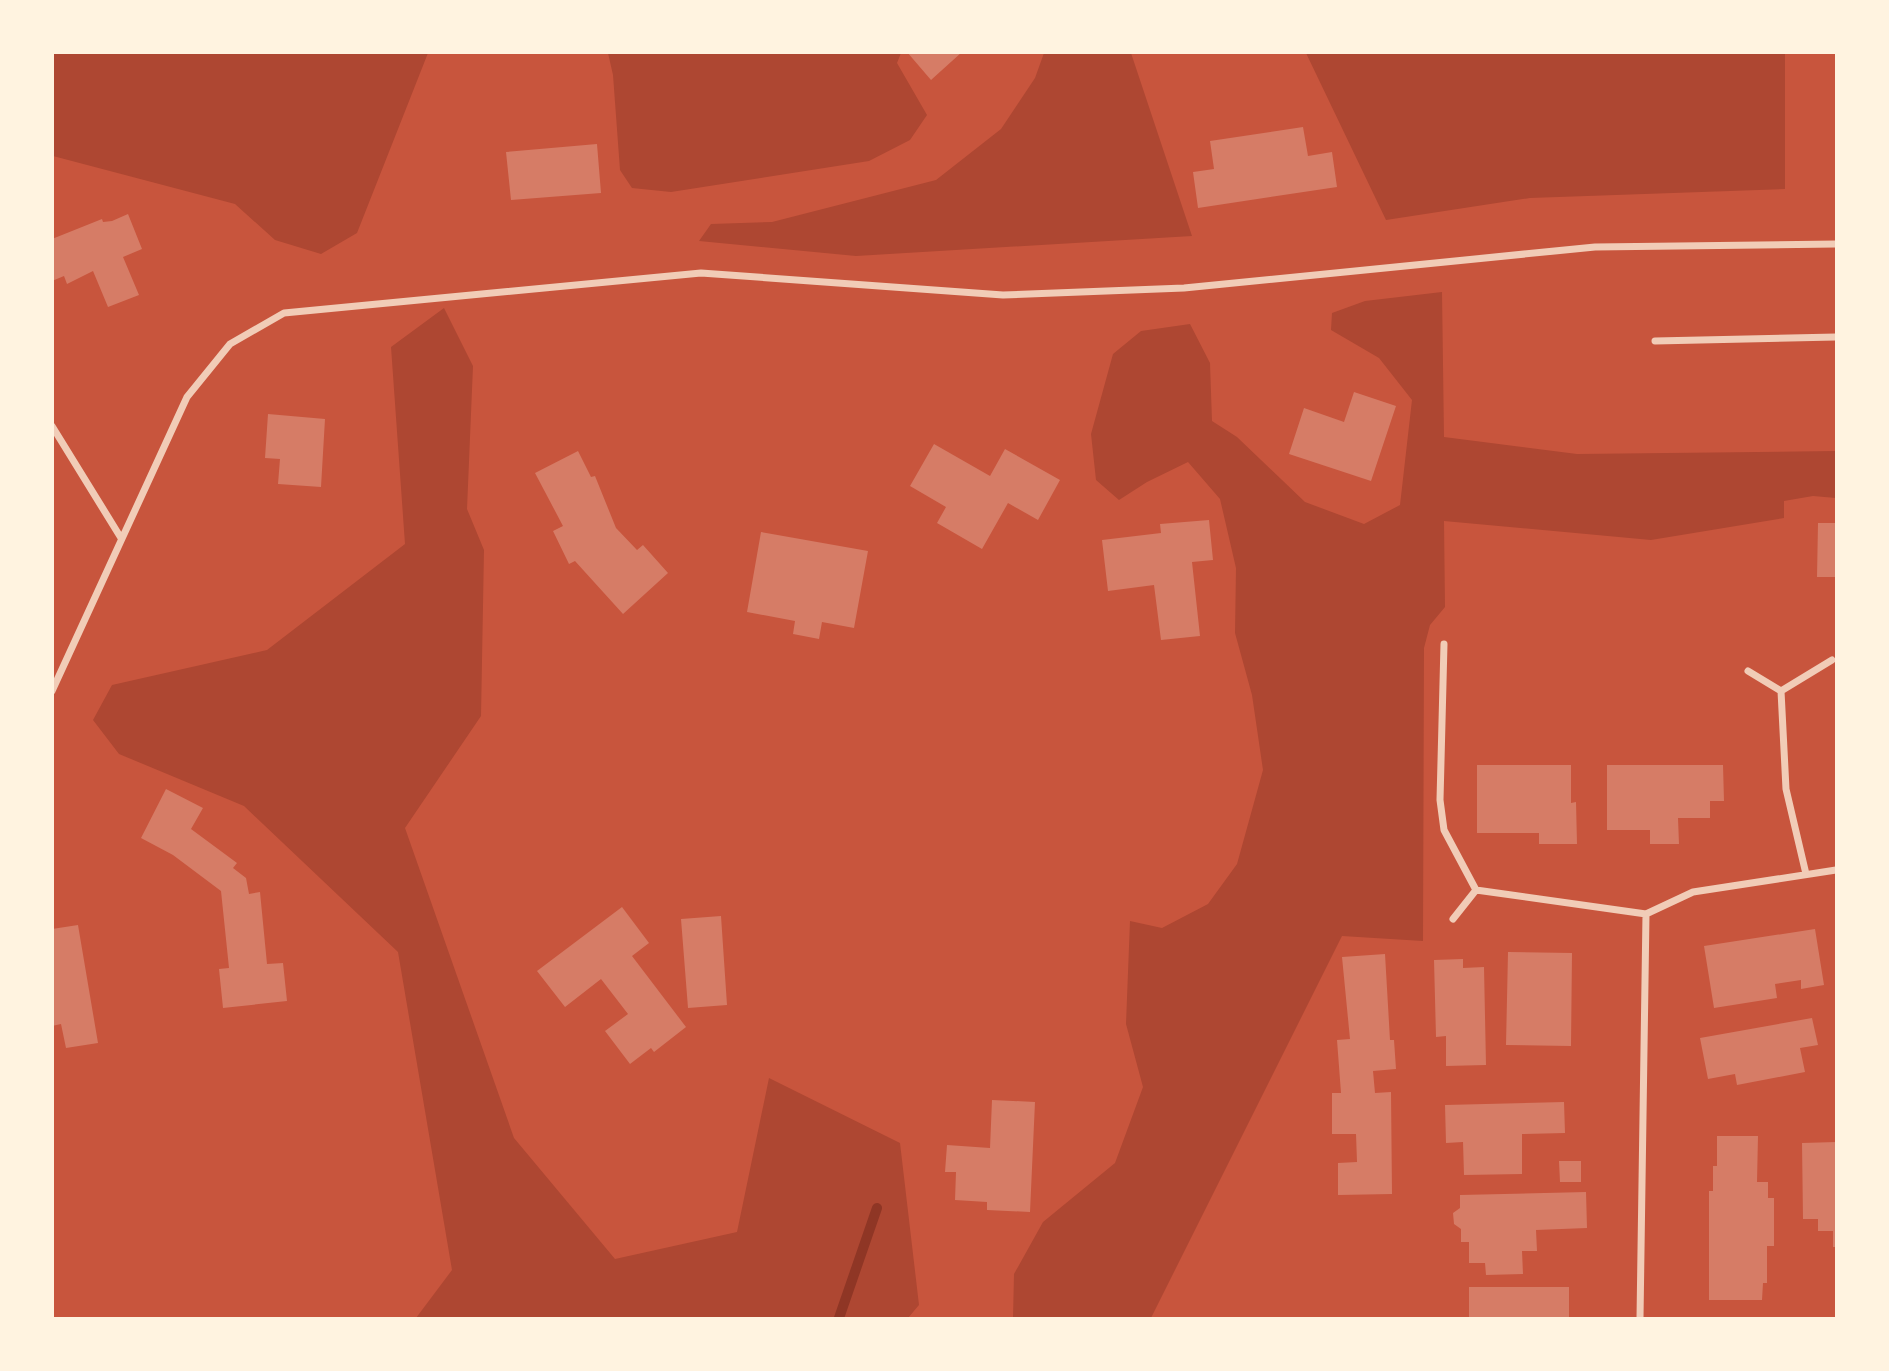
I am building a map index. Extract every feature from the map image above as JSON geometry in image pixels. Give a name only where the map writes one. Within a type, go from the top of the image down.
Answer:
[{"type":"street","points":[[52,691],[187,397],[230,344],[285,313],[701,273],[1003,295],[1184,288],[1595,247],[1836,244]]},
{"type":"street","points":[[1655,341],[1836,337]]},
{"type":"street","points":[[52,426],[121,538]]},
{"type":"street","points":[[1444,643],[1440,800],[1444,830],[1476,890]]},
{"type":"street","points":[[1781,691],[1832,660]]},
{"type":"street","points":[[1748,671],[1781,691]]},
{"type":"street","points":[[1781,691],[1786,789],[1805,874]]},
{"type":"street","points":[[1476,890],[1646,914],[1693,892],[1836,870]]},
{"type":"street","points":[[1453,919],[1476,890]]},
{"type":"street","points":[[1640,1318],[1646,914]]},
{"type":"shaded area","points":[[52,53],[428,53],[357,233],[321,254],[275,240],[235,204],[53,156]]},
{"type":"shaded area","points":[[608,53],[901,53],[897,63],[927,115],[910,140],[869,161],[671,192],[632,188],[620,170],[613,75]]},
{"type":"shaded area","points":[[1044,53],[1131,53],[1192,236],[856,256],[699,241],[711,224],[772,222],[936,180],[1001,129],[1035,78]]},
{"type":"shaded area","points":[[1306,53],[1785,53],[1785,189],[1530,198],[1386,220]]},
{"type":"shaded area","points":[[1442,292],[1444,437],[1577,454],[1836,451],[1836,498],[1813,496],[1784,501],[1784,518],[1651,540],[1444,521],[1445,607],[1430,625],[1424,648],[1423,941],[1342,936],[1151,1318],[1013,1318],[1014,1274],[1043,1222],[1115,1163],[1143,1087],[1126,1024],[1130,921],[1162,928],[1208,904],[1237,864],[1263,770],[1252,695],[1235,633],[1236,568],[1220,499],[1188,462],[1147,482],[1119,500],[1096,480],[1091,434],[1113,354],[1141,331],[1190,324],[1210,363],[1212,421],[1237,437],[1305,502],[1364,524],[1400,505],[1412,400],[1379,358],[1331,330],[1332,313],[1365,301]]},
{"type":"shaded area","points":[[444,308],[473,366],[467,509],[484,550],[481,716],[405,828],[514,1138],[615,1259],[737,1232],[769,1078],[900,1143],[919,1305],[908,1318],[416,1318],[452,1270],[398,952],[244,806],[119,754],[93,720],[112,685],[267,650],[405,544],[391,347]]},
{"type":"building","points":[[907,52],[962,52],[931,80]]},
{"type":"building","points":[[1303,127],[1308,156],[1332,152],[1337,187],[1198,208],[1193,172],[1214,169],[1210,141]]},
{"type":"building","points":[[597,144],[601,193],[511,200],[506,152]]},
{"type":"building","points":[[128,214],[142,249],[123,257],[139,295],[108,307],[93,271],[67,284],[64,276],[52,281],[52,239],[102,219],[103,222],[112,221]]},
{"type":"building","points":[[1354,392],[1396,406],[1371,481],[1289,454],[1304,408],[1344,422]]},
{"type":"building","points":[[268,414],[325,419],[321,487],[278,484],[280,459],[265,458]]},
{"type":"building","points":[[934,444],[990,476],[1005,449],[1060,480],[1038,520],[1008,503],[982,549],[937,523],[946,507],[910,486]]},
{"type":"building","points":[[578,451],[591,477],[595,476],[616,528],[637,550],[643,545],[668,573],[623,614],[575,561],[569,564],[553,531],[563,526],[535,473]]},
{"type":"building","points":[[1209,520],[1213,560],[1192,562],[1200,636],[1161,640],[1154,585],[1108,591],[1102,540],[1161,533],[1160,524]]},
{"type":"building","points":[[1818,523],[1836,523],[1836,577],[1817,577]]},
{"type":"building","points":[[761,532],[868,551],[854,628],[822,622],[819,639],[793,634],[795,621],[747,612]]},
{"type":"building","points":[[1477,765],[1571,765],[1571,803],[1576,802],[1577,844],[1539,844],[1539,833],[1477,833]]},
{"type":"building","points":[[1607,765],[1723,765],[1724,801],[1710,801],[1710,818],[1678,818],[1679,844],[1650,844],[1650,830],[1607,830]]},
{"type":"building","points":[[166,789],[203,808],[191,829],[237,863],[233,868],[246,878],[249,894],[260,892],[267,964],[283,963],[287,1001],[223,1008],[219,969],[229,968],[221,891],[173,855],[141,838]]},
{"type":"building","points":[[622,907],[649,943],[632,956],[686,1027],[654,1052],[651,1048],[630,1064],[605,1031],[628,1014],[601,979],[565,1007],[537,971]]},
{"type":"building","points":[[721,916],[727,1005],[688,1008],[681,919]]},
{"type":"building","points":[[78,925],[98,1043],[66,1048],[61,1024],[52,1026],[52,929]]},
{"type":"building","points":[[1815,929],[1824,985],[1801,989],[1801,980],[1775,984],[1777,998],[1714,1008],[1704,946]]},
{"type":"building","points":[[1508,952],[1572,953],[1571,1046],[1506,1045]]},
{"type":"building","points":[[1385,954],[1390,1040],[1394,1040],[1396,1069],[1373,1071],[1375,1093],[1391,1092],[1392,1194],[1338,1195],[1338,1163],[1357,1162],[1356,1134],[1332,1134],[1332,1093],[1341,1093],[1337,1040],[1350,1039],[1342,957]]},
{"type":"building","points":[[1463,959],[1463,968],[1484,967],[1486,1065],[1446,1066],[1446,1036],[1436,1037],[1434,960]]},
{"type":"building","points":[[1812,1018],[1818,1045],[1800,1048],[1805,1072],[1737,1085],[1735,1074],[1708,1079],[1700,1038]]},
{"type":"building","points":[[992,1100],[1035,1102],[1030,1212],[987,1210],[987,1202],[955,1200],[956,1172],[945,1172],[947,1145],[990,1148]]},
{"type":"building","points":[[1564,1102],[1565,1133],[1522,1134],[1522,1174],[1464,1175],[1463,1142],[1446,1143],[1445,1105]]},
{"type":"building","points":[[1717,1136],[1758,1136],[1757,1182],[1768,1182],[1768,1198],[1774,1198],[1774,1246],[1767,1246],[1767,1283],[1763,1283],[1762,1300],[1709,1300],[1709,1191],[1713,1191],[1713,1166],[1717,1166]]},
{"type":"building","points":[[1836,1142],[1836,1247],[1833,1247],[1833,1231],[1818,1231],[1818,1219],[1803,1219],[1802,1143]]},
{"type":"building","points":[[1559,1161],[1581,1161],[1581,1182],[1560,1182]]},
{"type":"building","points":[[1586,1192],[1587,1228],[1536,1230],[1537,1251],[1522,1251],[1523,1274],[1486,1275],[1485,1263],[1469,1263],[1469,1242],[1461,1242],[1461,1229],[1454,1224],[1453,1213],[1460,1208],[1460,1195]]},
{"type":"building","points":[[1469,1287],[1569,1287],[1569,1318],[1469,1318]]},
{"type":"waterway","points":[[839,1318],[877,1208]]}]
